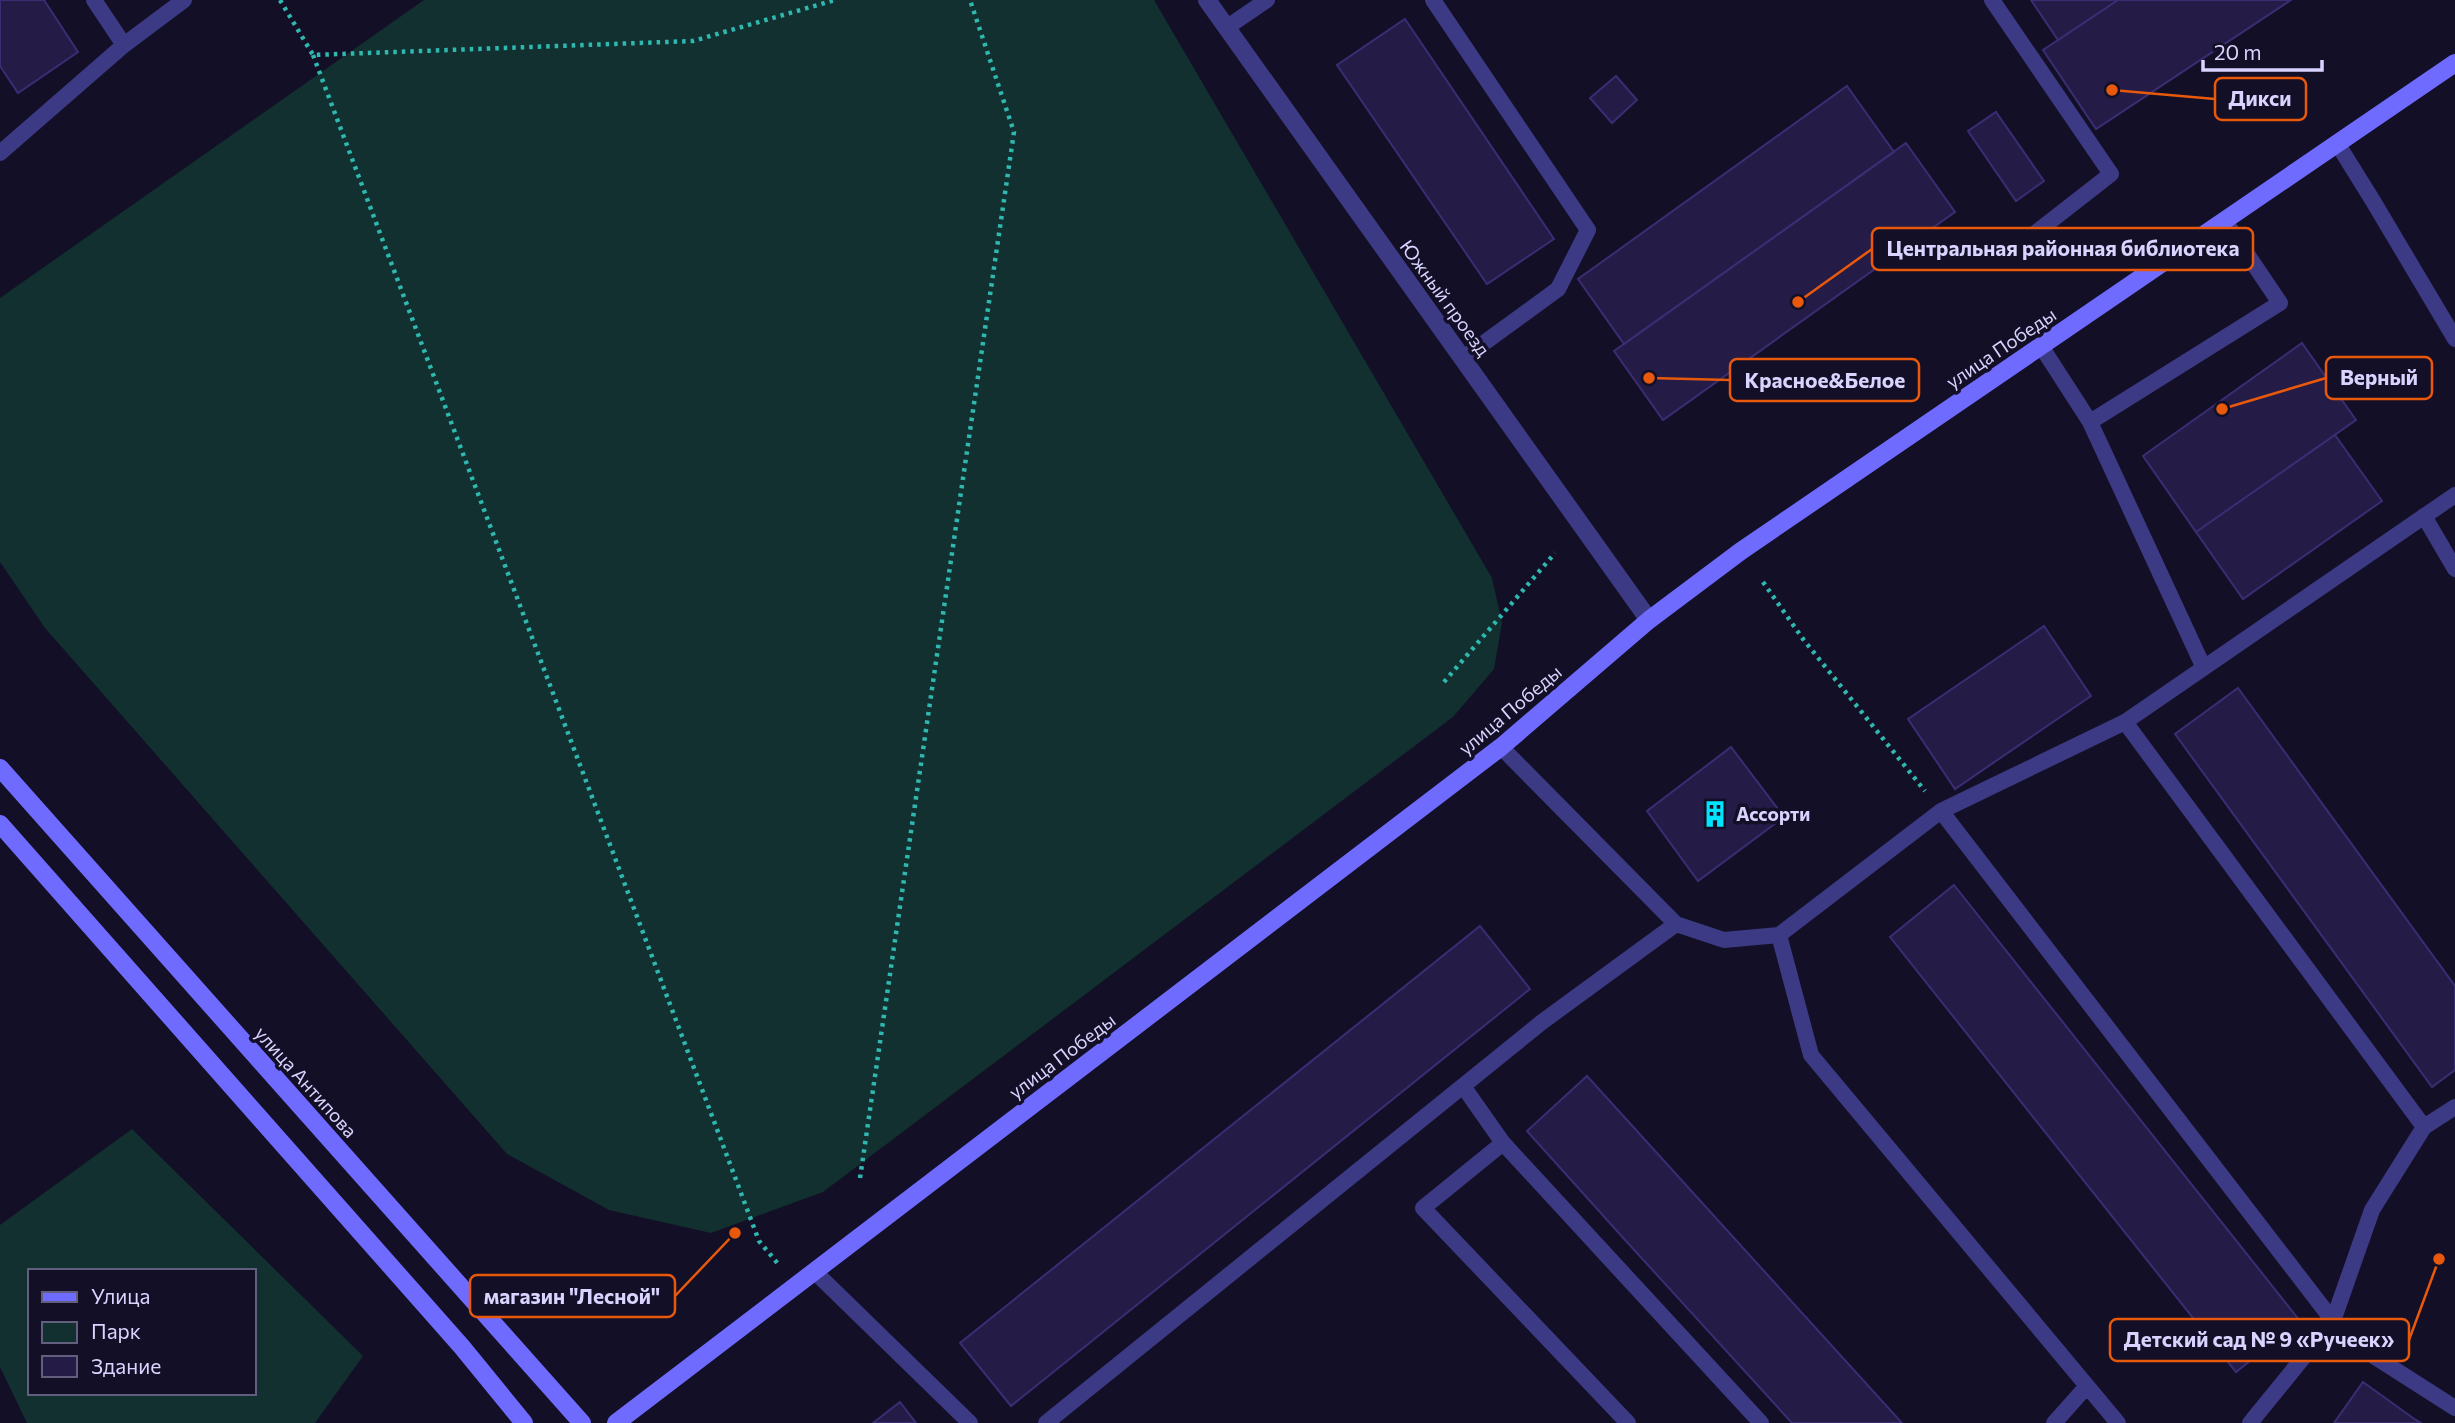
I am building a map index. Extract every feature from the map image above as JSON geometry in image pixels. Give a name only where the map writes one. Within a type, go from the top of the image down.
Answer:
[{"type":"street","name":"Южный проезд","points":[[1207,0],[1649,620]]},
{"type":"street","name":"улица Победы","points":[[616,1423],[1501,747],[1649,620],[1741,551],[2455,63]]},
{"type":"street","name":"улица Антипова","points":[[0,768],[582,1423]]},
{"type":"street","points":[[0,824],[462,1347],[524,1423]]},
{"type":"lane","points":[[94,0],[124,45]]},
{"type":"lane","points":[[0,153],[124,45],[184,0]]},
{"type":"lane","points":[[1226,28],[1267,0]]},
{"type":"lane","points":[[1433,0],[1588,230],[1558,289],[1462,359]]},
{"type":"lane","points":[[1993,0],[2111,174],[2015,248]]},
{"type":"lane","points":[[2337,144],[2455,339]]},
{"type":"lane","points":[[2090,422],[2280,303],[2224,220]]},
{"type":"lane","points":[[2041,346],[2090,422],[2203,666]]},
{"type":"lane","points":[[1501,747],[1676,924],[1724,940],[1779,935],[1941,811],[2125,722],[2455,495]]},
{"type":"lane","points":[[2424,516],[2455,569]]},
{"type":"lane","points":[[2125,722],[2424,1127]]},
{"type":"lane","points":[[1941,811],[2347,1339],[2455,1408]]},
{"type":"lane","points":[[1046,1423],[1542,1022],[1676,924]]},
{"type":"lane","points":[[1779,935],[1811,1055],[2118,1423]]},
{"type":"lane","points":[[1463,1086],[1503,1143],[1761,1423]]},
{"type":"lane","points":[[2250,1423],[2333,1321],[2372,1210],[2424,1127],[2455,1107]]},
{"type":"lane","points":[[1503,1143],[1423,1208],[1628,1423]]},
{"type":"lane","points":[[815,1272],[970,1423]]},
{"type":"lane","points":[[2054,1423],[2087,1386]]},
{"type":"path","points":[[279,0],[313,55],[759,1241]]},
{"type":"path","points":[[313,55],[693,41],[835,0]]},
{"type":"path","points":[[860,1178],[1014,132],[970,0]]},
{"type":"path","points":[[1444,682],[1555,553]]},
{"type":"path","points":[[1763,582],[1802,639],[1941,811]]},
{"type":"green space","points":[[424,0],[1154,0],[1492,578],[1502,623],[1494,669],[1453,717],[823,1192],[711,1233],[609,1210],[507,1154],[45,628],[0,562],[0,298]]},
{"type":"green space","points":[[132,1129],[363,1356],[315,1423],[27,1423],[0,1367],[0,1225]]},
{"type":"building","points":[[0,0],[44,0],[78,52],[18,93],[0,66]]},
{"type":"building","points":[[2031,0],[2118,0],[2058,40]]},
{"type":"building","points":[[2118,0],[2291,0],[2096,129],[2043,50]]},
{"type":"building","points":[[1405,19],[1554,239],[1487,284],[1337,65]]},
{"type":"building","points":[[1616,76],[1637,100],[1612,123],[1590,98]]},
{"type":"building","points":[[1847,86],[1894,152],[1624,344],[1578,279]]},
{"type":"building","points":[[1996,112],[2044,181],[2016,201],[1968,131]]},
{"type":"building","points":[[1906,143],[1955,212],[1663,420],[1614,351]]},
{"type":"building","points":[[2302,343],[2356,420],[2196,532],[2143,456]]},
{"type":"building","points":[[2335,435],[2382,501],[2243,599],[2196,532]]},
{"type":"building","points":[[2044,626],[2091,696],[1955,789],[1908,719]]},
{"type":"building","points":[[2238,688],[2455,986],[2455,1070],[2432,1087],[2175,734]]},
{"type":"building","name":"Ассорти","points":[[1731,747],[1784,817],[1698,881],[1647,811]]},
{"type":"building","points":[[1954,885],[2300,1321],[2236,1372],[1890,937]]},
{"type":"building","points":[[1480,926],[1530,989],[1011,1406],[960,1343]]},
{"type":"building","points":[[1587,1076],[1902,1423],[1792,1423],[1626,1241],[1527,1131]]},
{"type":"building","points":[[2363,1382],[2413,1418],[2421,1423],[2334,1423]]},
{"type":"building","points":[[900,1402],[916,1423],[873,1423]]},
{"type":"place","name":"Дикси","points":[[2112,90]]},
{"type":"place","name":"Центральная районная библиотека","points":[[1798,302]]},
{"type":"place","name":"Красное&Белое","points":[[1649,378]]},
{"type":"place","name":"Верный","points":[[2222,409]]},
{"type":"place","name":"Ассорти","points":[[1715,814]]},
{"type":"place","name":"магазин \"Лесной\"","points":[[735,1233]]},
{"type":"place","name":"Детский сад № 9 «Ручеек»","points":[[2439,1259]]}]
